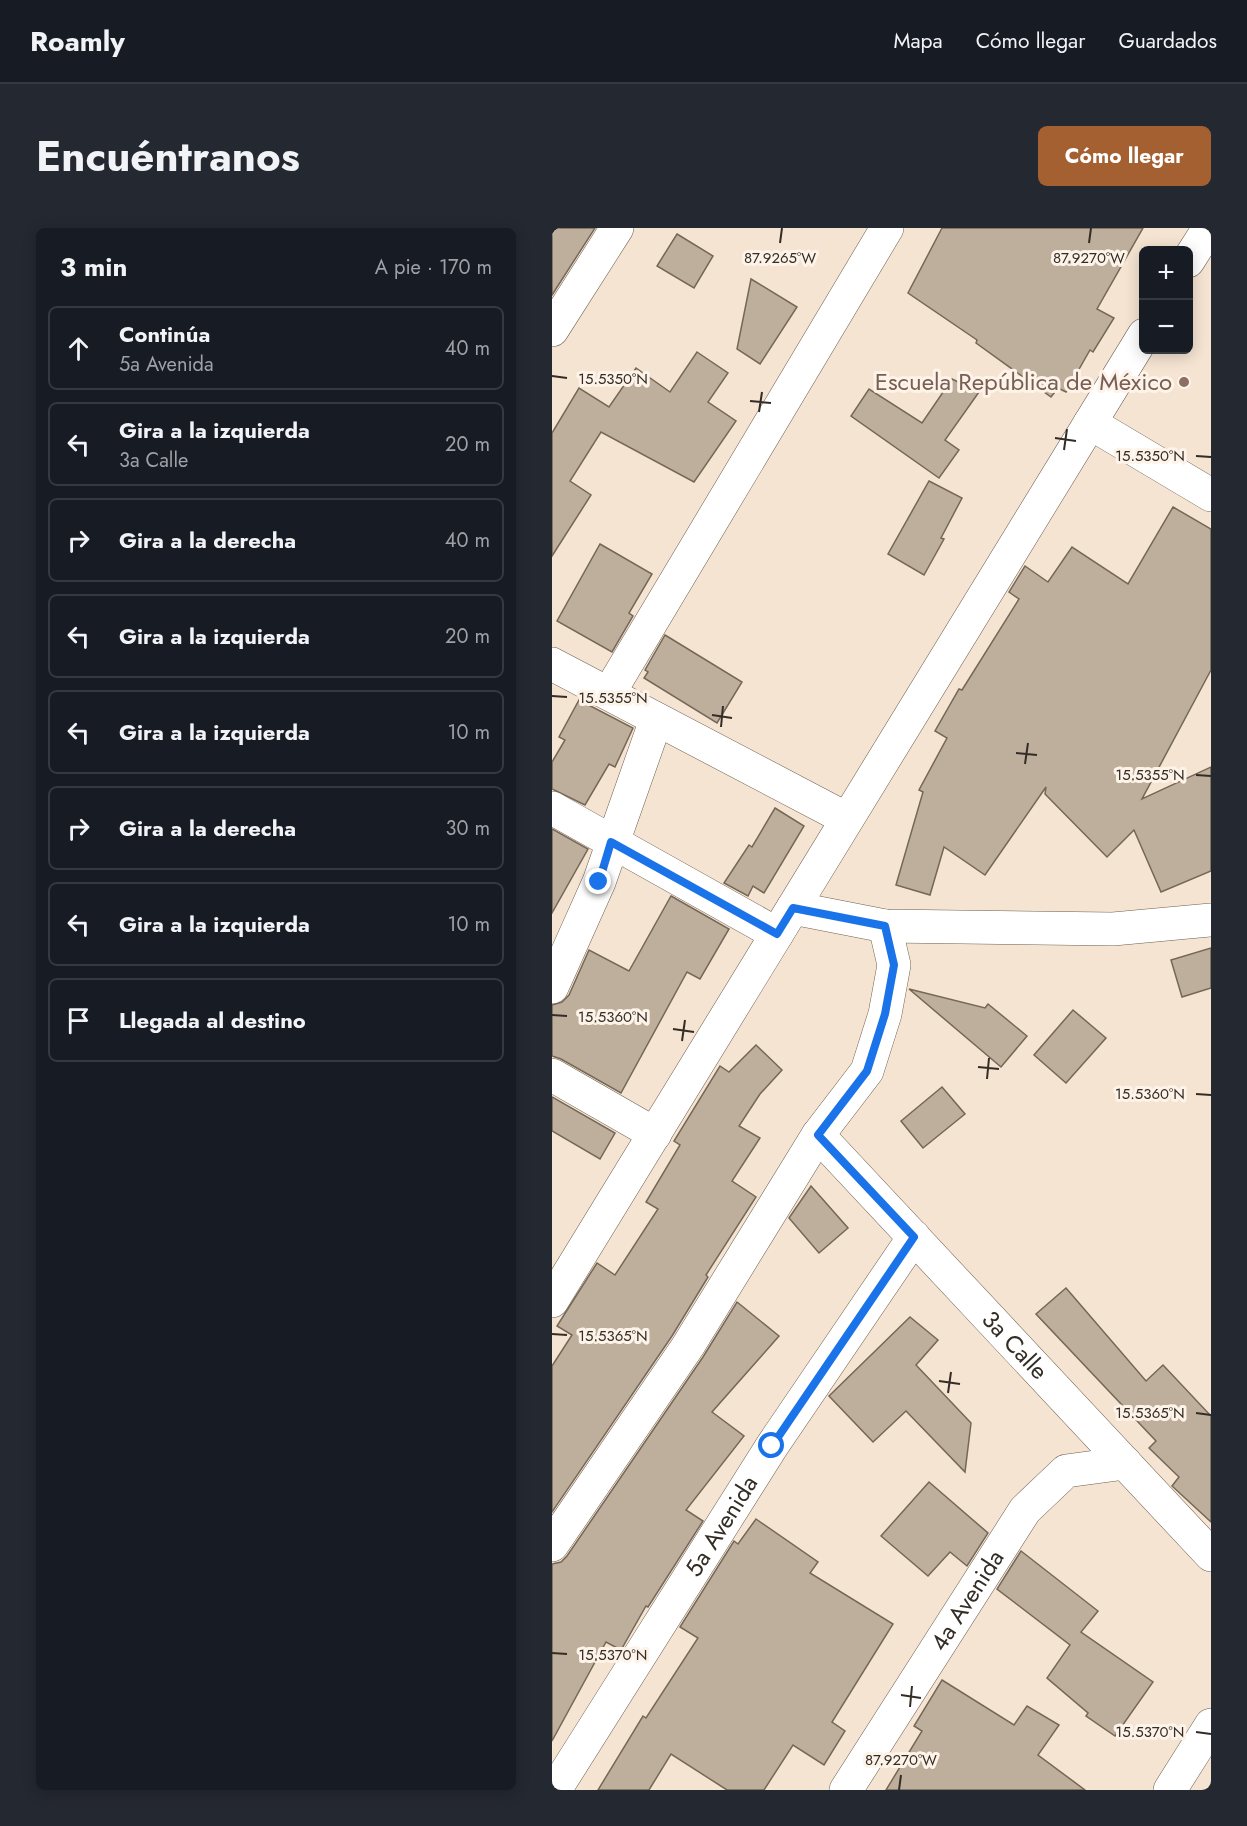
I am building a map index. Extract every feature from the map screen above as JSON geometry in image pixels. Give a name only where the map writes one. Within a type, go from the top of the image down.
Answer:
[{"type":"street","points":[[552,330],[617,228]]},
{"type":"street","points":[[609,693],[887,228]]},
{"type":"street","points":[[1193,253],[1209,228]]},
{"type":"street","points":[[552,1301],[1139,342]]},
{"type":"street","points":[[1090,423],[1211,495]]},
{"type":"street","points":[[552,664],[847,819]]},
{"type":"street","points":[[552,987],[599,882],[611,842],[656,720]]},
{"type":"street","points":[[552,808],[611,842],[785,921],[885,926],[1113,929],[1211,920]]},
{"type":"street","points":[[552,1545],[688,1346],[818,1135],[867,1071],[885,1014],[894,965],[885,926]]},
{"type":"street","points":[[552,1075],[655,1134]]},
{"type":"street","name":"3a Calle","points":[[818,1135],[1211,1555]]},
{"type":"street","name":"5a Avenida","points":[[555,1790],[772,1446],[914,1237]]},
{"type":"street","name":"4a Avenida","points":[[846,1790],[1025,1510],[1066,1471],[1125,1463]]},
{"type":"street","points":[[1170,1790],[1211,1725]]},
{"type":"building","points":[[552,228],[595,228],[552,295]]},
{"type":"building","points":[[942,228],[1143,228],[1097,309],[1114,318],[1093,352],[1090,350],[1066,392],[1058,388],[1051,397],[976,343],[977,340],[908,293]]},
{"type":"building","points":[[677,234],[713,256],[694,288],[657,266]]},
{"type":"building","points":[[751,279],[797,307],[760,364],[737,349]]},
{"type":"building","points":[[697,352],[728,373],[708,402],[736,421],[694,482],[601,432],[570,481],[591,495],[552,556],[552,433],[579,388],[609,407],[636,368],[670,392]]},
{"type":"building","points":[[952,379],[979,392],[945,440],[959,450],[939,478],[851,416],[869,389],[922,423]]},
{"type":"building","points":[[929,481],[962,498],[941,538],[944,539],[924,575],[888,554]]},
{"type":"building","points":[[1173,507],[1211,529],[1211,670],[1142,799],[1211,767],[1211,871],[1161,892],[1134,830],[1107,857],[1045,794],[1046,787],[985,875],[944,847],[930,895],[896,885],[923,792],[919,790],[947,738],[935,731],[959,689],[962,690],[1019,599],[1009,592],[1025,566],[1048,582],[1072,547],[1128,584]]},
{"type":"building","points":[[600,544],[652,574],[629,613],[633,616],[612,652],[557,621]]},
{"type":"building","points":[[665,635],[742,682],[717,723],[644,678],[648,672],[645,670]]},
{"type":"building","points":[[579,700],[633,728],[615,767],[609,764],[585,805],[552,789],[552,762],[565,740],[559,737]]},
{"type":"building","points":[[775,808],[804,826],[764,893],[753,886],[748,896],[724,883],[749,845],[752,847]]},
{"type":"building","points":[[552,829],[588,849],[552,913]]},
{"type":"building","points":[[671,896],[729,929],[700,979],[687,972],[621,1093],[552,1056],[552,1005],[562,1002],[569,995],[589,950],[629,971]]},
{"type":"building","points":[[1211,948],[1211,988],[1182,997],[1171,960]]},
{"type":"building","points":[[909,989],[985,1008],[988,1004],[1027,1036],[1001,1067]]},
{"type":"building","points":[[1073,1010],[1106,1038],[1066,1083],[1034,1055]]},
{"type":"building","points":[[756,1045],[782,1070],[760,1094],[739,1126],[760,1138],[732,1181],[756,1197],[706,1275],[708,1277],[672,1336],[552,1512],[552,1366],[572,1335],[557,1326],[597,1263],[615,1275],[658,1209],[646,1202],[680,1145],[674,1141],[720,1066],[729,1072]]},
{"type":"building","points":[[942,1087],[965,1114],[923,1148],[901,1121]]},
{"type":"building","points":[[552,1097],[615,1133],[600,1159],[552,1131]]},
{"type":"building","points":[[811,1186],[848,1228],[819,1253],[789,1218]]},
{"type":"building","points":[[1066,1288],[1146,1381],[1163,1365],[1211,1416],[1211,1522],[1172,1486],[1179,1477],[1149,1448],[1156,1441],[1036,1314]]},
{"type":"building","points":[[737,1302],[779,1336],[712,1412],[744,1436],[686,1510],[703,1521],[648,1607],[646,1606],[621,1650],[606,1642],[552,1741],[552,1564],[561,1562],[567,1556],[703,1357]]},
{"type":"building","points":[[910,1317],[938,1340],[916,1365],[971,1423],[965,1472],[906,1411],[873,1442],[829,1396]]},
{"type":"building","points":[[929,1482],[988,1533],[967,1566],[950,1552],[928,1576],[881,1536]]},
{"type":"building","points":[[756,1519],[818,1562],[810,1573],[893,1624],[832,1722],[845,1731],[824,1765],[793,1745],[764,1790],[727,1790],[671,1754],[649,1790],[598,1790],[643,1716],[646,1718],[698,1638],[680,1627],[734,1541],[738,1544]]},
{"type":"building","points":[[1021,1551],[1098,1611],[1081,1632],[1153,1682],[1115,1736],[1086,1716],[1088,1713],[1047,1678],[1070,1645],[997,1589]]},
{"type":"building","points":[[942,1680],[1014,1725],[1027,1706],[1059,1725],[1038,1755],[1085,1790],[886,1790],[922,1731],[914,1726]]},
{"type":"place","name":"Escuela República de México","points":[[1184,382]]},
{"type":"route","points":[[599,882],[611,842],[777,934],[793,908],[885,926],[894,965],[885,1014],[867,1071],[818,1135],[914,1237],[772,1446]]}]
